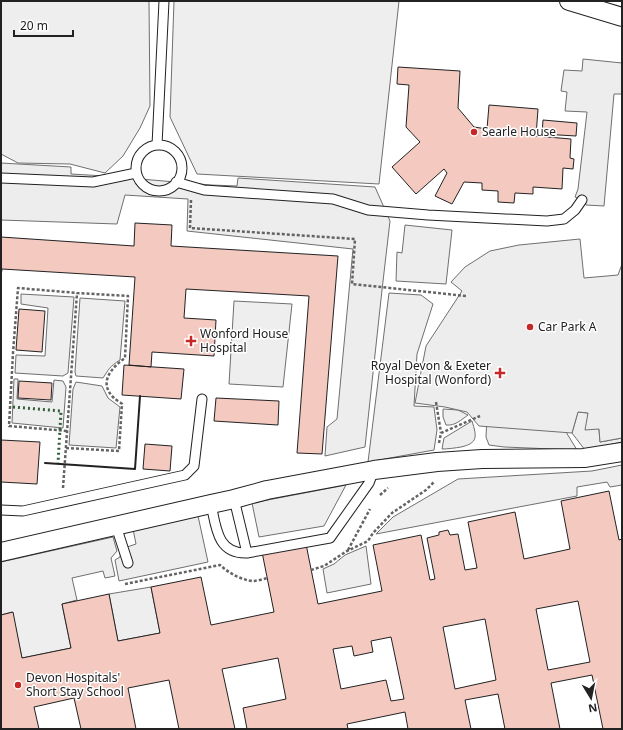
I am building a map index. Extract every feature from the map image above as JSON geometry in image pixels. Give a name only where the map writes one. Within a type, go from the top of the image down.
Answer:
[{"type":"street","points":[[569,1],[622,17]]},
{"type":"street","points":[[1,552],[234,499],[267,490],[374,470],[482,458],[584,458],[622,452]]},
{"type":"lane","points":[[157,145],[164,1]]},
{"type":"lane","points":[[164,145],[172,149],[177,154],[181,162],[180,175],[170,188],[161,190],[150,189],[140,181],[136,173],[136,163],[148,147],[164,145]]},
{"type":"lane","points":[[1,178],[93,182],[136,173]]},
{"type":"lane","points":[[176,182],[204,190],[333,199],[368,210],[428,215],[547,221],[564,219],[575,210],[582,200]]},
{"type":"lane","points":[[1,510],[23,511],[185,475],[194,466],[202,399]]},
{"type":"lane","points":[[211,504],[218,534],[225,546],[238,553],[247,553],[330,538],[369,483],[374,470]]},
{"type":"lane","points":[[234,499],[247,553]]},
{"type":"lane","points":[[116,526],[128,563]]},
{"type":"path","points":[[197,188],[191,200],[190,228],[355,240],[352,284],[466,296]]},
{"type":"path","points":[[66,448],[119,451],[122,404],[108,391],[106,382],[109,373],[125,358],[128,296],[18,288],[9,426],[67,431]]},
{"type":"path","points":[[62,502],[77,293]]},
{"type":"path","points":[[436,402],[441,433]]},
{"type":"path","points":[[311,570],[324,566],[347,551],[368,541],[373,533],[392,513],[426,490],[438,478],[432,478]]},
{"type":"path","points":[[377,498],[391,486]]},
{"type":"path","points":[[347,551],[373,504]]},
{"type":"path","points":[[125,584],[220,565],[227,572],[237,577],[252,581],[268,578]]},
{"type":"shaded area","points":[[1,1],[149,1],[150,106],[140,128],[123,156],[105,173],[70,164],[18,163],[1,154]]},
{"type":"shaded area","points":[[174,1],[399,1],[379,184],[197,174],[170,117]]},
{"type":"shaded area","points":[[583,59],[622,63],[622,94],[614,94],[604,206],[586,205],[582,200],[575,197],[578,189],[587,112],[565,111],[567,92],[561,91],[564,70],[582,71]]},
{"type":"shaded area","points":[[1,163],[71,167],[71,174],[211,185],[237,186],[238,178],[375,187],[390,221],[365,447],[325,456],[327,427],[337,419],[353,249],[187,231],[188,199],[125,195],[117,224],[1,220]]},
{"type":"shaded area","points":[[405,225],[452,230],[446,284],[396,281],[397,252],[402,253]]},
{"type":"shaded area","name":"Car Park A","points":[[580,239],[584,278],[618,275],[622,264],[622,438],[600,442],[599,429],[585,430],[588,413],[578,412],[572,433],[479,426],[467,412],[415,403],[426,346],[462,291],[451,282],[465,267],[490,251],[519,245]]},
{"type":"shaded area","points":[[389,293],[421,295],[433,304],[417,354],[414,406],[434,407],[437,430],[434,450],[368,462]]},
{"type":"shaded area","points":[[21,294],[74,297],[68,373],[63,376],[15,373],[16,355],[45,356],[48,308],[21,304]]},
{"type":"shaded area","points":[[80,298],[125,301],[120,360],[111,366],[103,378],[76,376],[75,372]]},
{"type":"shaded area","points":[[234,301],[292,304],[283,387],[229,384]]},
{"type":"shaded area","points":[[14,379],[18,379],[17,399],[52,402],[54,380],[63,381],[66,387],[63,428],[12,423]]},
{"type":"shaded area","points":[[76,382],[102,386],[108,398],[120,407],[116,448],[69,445],[73,389]]},
{"type":"shaded area","points":[[443,409],[458,410],[468,415],[455,424],[446,425],[443,417]]},
{"type":"shaded area","points":[[578,412],[588,413],[599,429],[600,442],[622,438],[622,442],[585,450],[572,433]]},
{"type":"shaded area","points":[[487,416],[566,432],[577,450],[489,445],[486,437]]},
{"type":"shaded area","points":[[472,421],[475,431],[475,438],[471,444],[461,447],[442,449],[444,438]]},
{"type":"shaded area","points":[[622,465],[622,485],[610,487],[607,482],[577,487],[577,496],[376,534],[393,517],[458,479],[592,471]]},
{"type":"shaded area","points":[[346,485],[324,526],[259,537],[252,503]]},
{"type":"shaded area","points":[[198,516],[208,562],[119,581],[115,560],[120,557],[121,549],[136,544],[133,529]]},
{"type":"shaded area","points":[[113,537],[117,551],[111,558],[115,576],[105,578],[103,571],[72,578],[77,600],[62,604],[71,648],[22,658],[12,612],[1,615],[1,562]]},
{"type":"shaded area","points":[[366,546],[371,584],[327,593],[323,569],[334,564],[345,555]]},
{"type":"shaded area","points":[[151,587],[160,633],[118,641],[109,594]]},
{"type":"building","name":"Searle House","points":[[398,67],[460,71],[458,108],[474,127],[487,129],[489,105],[538,109],[536,136],[571,139],[570,158],[574,159],[573,169],[563,168],[562,189],[533,187],[533,194],[515,193],[514,203],[498,202],[498,191],[482,190],[482,183],[464,182],[452,204],[435,196],[447,173],[444,169],[416,194],[392,167],[420,142],[406,127],[409,85],[397,84]]},
{"type":"building","points":[[543,120],[577,123],[576,136],[542,134]]},
{"type":"building","name":"Wonford House Hospital","points":[[135,223],[172,225],[171,246],[338,256],[322,454],[297,453],[309,296],[186,289],[184,318],[216,320],[214,356],[152,352],[151,367],[129,365],[135,277],[2,269],[1,277],[1,237],[134,246]]},
{"type":"building","points":[[19,309],[45,311],[42,352],[16,350]]},
{"type":"building","points":[[124,365],[184,369],[181,399],[122,395]]},
{"type":"building","points":[[19,381],[52,383],[51,400],[18,398]]},
{"type":"building","points":[[216,398],[279,401],[278,425],[214,421]]},
{"type":"building","points":[[1,440],[40,442],[37,484],[1,482]]},
{"type":"building","points":[[145,444],[172,446],[170,471],[143,469]]},
{"type":"building","points":[[609,491],[619,540],[622,539],[622,729],[603,729],[592,675],[551,683],[560,729],[505,729],[498,694],[465,700],[471,729],[408,729],[405,712],[347,724],[348,729],[247,729],[243,708],[286,699],[278,658],[222,669],[235,729],[179,729],[169,680],[128,688],[136,729],[81,729],[74,698],[34,707],[39,729],[1,729],[1,615],[13,612],[22,658],[71,648],[62,604],[109,594],[118,641],[160,633],[151,587],[201,577],[211,625],[274,612],[262,552],[306,544],[318,604],[382,591],[373,545],[421,535],[430,580],[435,579],[427,538],[439,535],[439,532],[448,530],[450,535],[458,534],[465,570],[477,568],[468,522],[515,512],[524,559],[570,549],[561,501]],"holes":[[[578,601],[590,662],[548,670],[536,609]],[[485,619],[496,680],[455,689],[443,627]],[[391,637],[404,699],[391,701],[386,680],[341,689],[333,649],[352,646],[354,656],[373,652],[371,641]]]},
{"type":"hedge","points":[[13,407],[61,411],[58,464]]},
{"type":"wall","points":[[45,463],[135,469],[140,396]]},
{"type":"place","name":"Searle House","points":[[474,132]]},
{"type":"place","name":"Car Park A","points":[[530,327]]},
{"type":"place","name":"Wonford House Hospital","points":[[191,341]]},
{"type":"place","name":"Royal Devon & Exeter Hospital (Wonford)","points":[[500,373]]},
{"type":"place","name":"Devon Hospitals' Short Stay School","points":[[18,685]]}]
